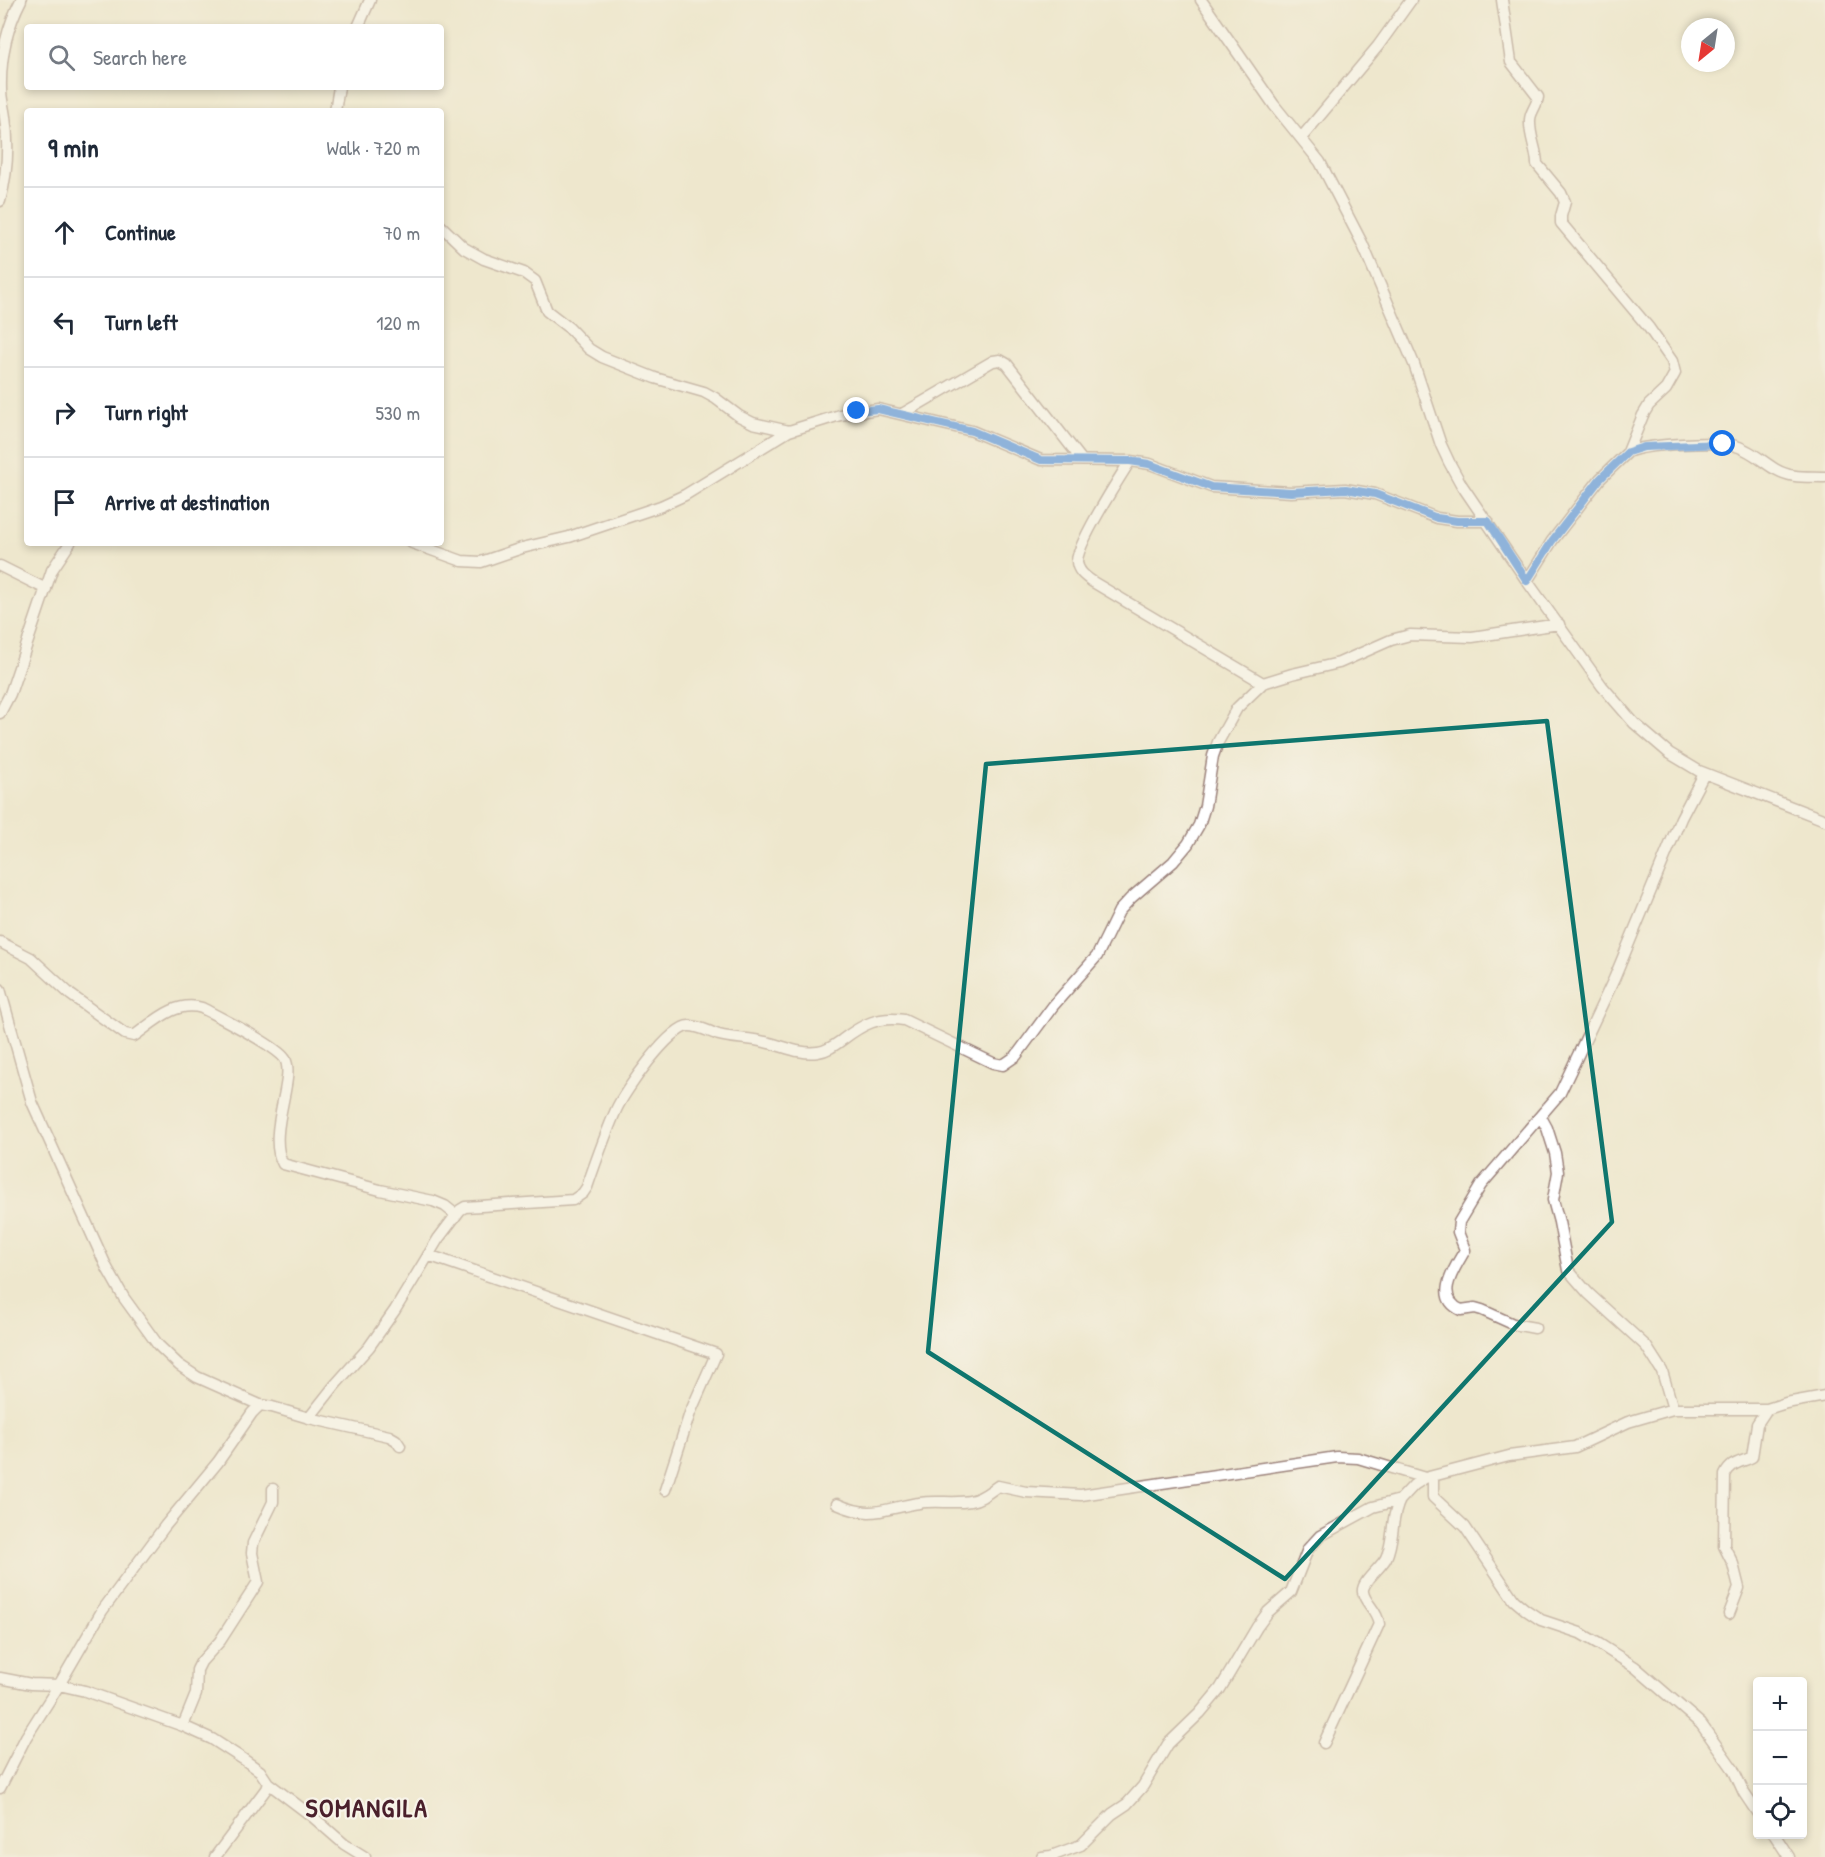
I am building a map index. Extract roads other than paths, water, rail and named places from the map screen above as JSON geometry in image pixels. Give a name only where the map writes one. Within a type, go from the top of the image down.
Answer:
[{"type":"street","points":[[0,201],[7,134],[1,92],[1,68],[7,30],[21,0]]},
{"type":"street","points":[[359,24],[369,0]]},
{"type":"street","points":[[1201,0],[1274,105],[1320,162],[1362,243],[1414,364],[1441,445],[1449,462],[1527,581],[1602,686],[1634,723],[1669,753],[1704,774],[1825,820]]},
{"type":"street","points":[[1302,137],[1378,46],[1411,0]]},
{"type":"street","points":[[1502,0],[1511,62],[1538,97],[1530,122],[1533,144],[1537,164],[1561,193],[1565,202],[1561,223],[1649,328],[1675,367],[1672,381],[1649,405],[1643,415],[1628,452]]},
{"type":"street","points":[[336,108],[338,90]]},
{"type":"street","points":[[444,229],[464,248],[484,259],[524,273],[535,281],[547,311],[589,349],[602,357],[655,378],[704,392],[753,423],[789,431]]},
{"type":"street","points":[[902,414],[993,361],[1000,360],[1007,364],[1081,459]]},
{"type":"street","points":[[420,546],[462,561],[481,562],[522,548],[569,537],[661,506],[685,495],[789,431],[857,411],[878,409],[986,436],[1041,460],[1081,459],[1149,464],[1211,487],[1291,492],[1346,489],[1375,494],[1437,518],[1457,521],[1488,521]]},
{"type":"street","points":[[1527,581],[1552,541],[1600,479],[1628,452],[1637,448],[1661,445],[1723,444],[1738,446],[1790,476],[1825,477]]},
{"type":"street","points":[[1130,461],[1095,519],[1080,550],[1077,561],[1080,570],[1093,582],[1263,683]]},
{"type":"street","points":[[0,713],[5,692],[52,570],[68,546]]},
{"type":"street","points":[[0,566],[46,589]]},
{"type":"street","points":[[309,1418],[369,1347],[455,1214],[465,1207],[573,1200],[583,1193],[617,1108],[635,1079],[668,1038],[678,1030],[688,1026],[702,1028],[717,1035],[768,1042],[801,1052],[819,1052],[832,1047],[854,1030],[876,1019],[893,1018],[904,1020],[993,1063],[1003,1065],[1016,1056],[1053,1006],[1097,956],[1119,911],[1173,862],[1188,844],[1199,825],[1205,806],[1213,756],[1218,742],[1237,708],[1263,683],[1339,663],[1391,640],[1410,636],[1472,637],[1558,624]]},
{"type":"street","points":[[1535,1328],[1513,1324],[1474,1308],[1461,1310],[1450,1300],[1449,1280],[1465,1250],[1458,1232],[1459,1222],[1481,1185],[1560,1093],[1614,979],[1681,818],[1704,774]]},
{"type":"street","points":[[0,942],[31,958],[71,995],[125,1034],[134,1036],[175,1008],[190,1004],[202,1008],[274,1050],[285,1060],[287,1072],[278,1128],[279,1152],[283,1164],[433,1202],[445,1206],[455,1214]]},
{"type":"street","points":[[0,988],[32,1102],[107,1268],[124,1298],[158,1345],[179,1365],[197,1377],[260,1405],[389,1436],[400,1446]]},
{"type":"street","points":[[1541,1117],[1555,1153],[1558,1172],[1553,1200],[1568,1270],[1588,1293],[1646,1346],[1662,1371],[1673,1409]]},
{"type":"street","points":[[428,1255],[716,1354],[690,1413],[665,1490]]},
{"type":"street","points":[[1324,1743],[1379,1624],[1377,1614],[1363,1592],[1363,1586],[1386,1559],[1390,1548],[1394,1515],[1400,1500],[1414,1485],[1429,1477],[1509,1456],[1575,1447],[1628,1422],[1673,1409],[1767,1409],[1825,1395]]},
{"type":"street","points":[[0,1788],[26,1737],[102,1611],[260,1405]]},
{"type":"street","points":[[1729,1614],[1739,1588],[1733,1564],[1724,1546],[1725,1475],[1733,1464],[1752,1457],[1756,1424],[1767,1409]]},
{"type":"street","points":[[837,1504],[867,1513],[885,1512],[918,1503],[969,1501],[983,1497],[998,1486],[1026,1492],[1081,1495],[1337,1457],[1358,1458],[1429,1477]]},
{"type":"street","points":[[1429,1477],[1433,1497],[1465,1527],[1514,1600],[1541,1620],[1580,1633],[1599,1644],[1635,1667],[1665,1692],[1709,1735],[1733,1769],[1753,1806]]},
{"type":"street","points":[[183,1726],[196,1694],[197,1670],[201,1662],[220,1641],[258,1582],[252,1553],[253,1543],[273,1502],[273,1489]]},
{"type":"street","points":[[1042,1857],[1081,1845],[1112,1814],[1127,1804],[1143,1786],[1168,1744],[1200,1713],[1220,1689],[1262,1619],[1291,1592],[1305,1555],[1320,1536],[1373,1507],[1400,1500]]},
{"type":"street","points":[[0,1678],[31,1684],[59,1685],[85,1691],[183,1726],[212,1739],[260,1771],[268,1783],[344,1844],[366,1857]]},
{"type":"street","points":[[215,1857],[266,1789],[268,1783]]},
{"type":"street","points":[[1777,1839],[1789,1857]]},
{"type":"district","name":"SOMANGILA","points":[[367,1808]]}]
